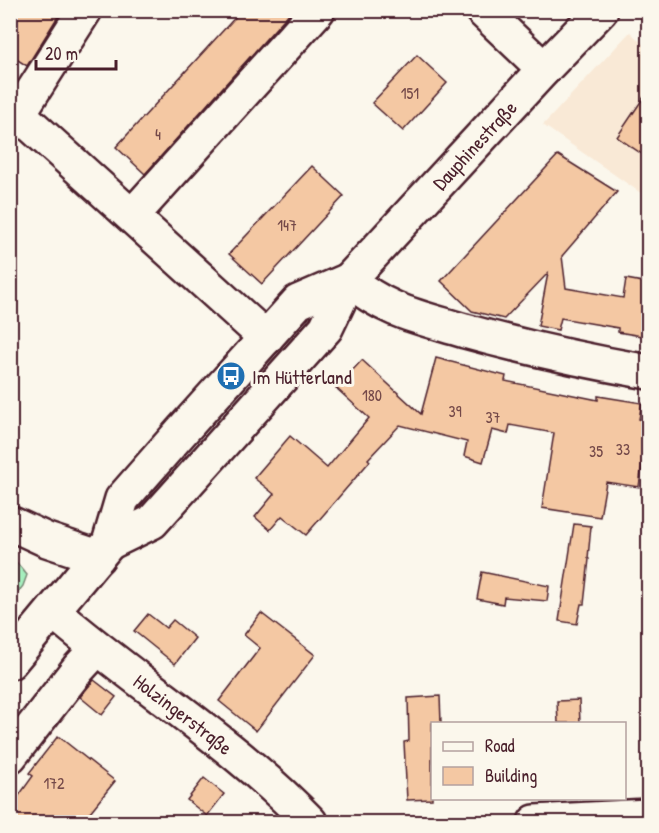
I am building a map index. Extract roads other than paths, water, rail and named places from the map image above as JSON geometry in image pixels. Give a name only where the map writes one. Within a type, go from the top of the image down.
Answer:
[{"type":"main road","points":[[85,10],[15,109],[266,338]]},
{"type":"main road","points":[[132,216],[318,10]]},
{"type":"main road","points":[[482,10],[544,69]]},
{"type":"main road","name":"Dauphinestraße","points":[[10,662],[104,550],[152,522],[326,328],[349,280],[601,10]]},
{"type":"main road","points":[[349,280],[377,301],[396,311],[522,347],[648,372]]},
{"type":"main road","name":"Dauphinestraße","points":[[104,550],[122,499],[298,302],[349,280]]},
{"type":"main road","points":[[10,524],[47,540],[104,550]]},
{"type":"main road","name":"Holzingerstraße","points":[[53,611],[99,651],[243,761],[310,822]]},
{"type":"main road","points":[[10,756],[78,669],[90,656],[99,651]]},
{"type":"main road","points":[[535,822],[648,816]]},
{"type":"place","name":"Im Hütterland","points":[[231,376]]}]
